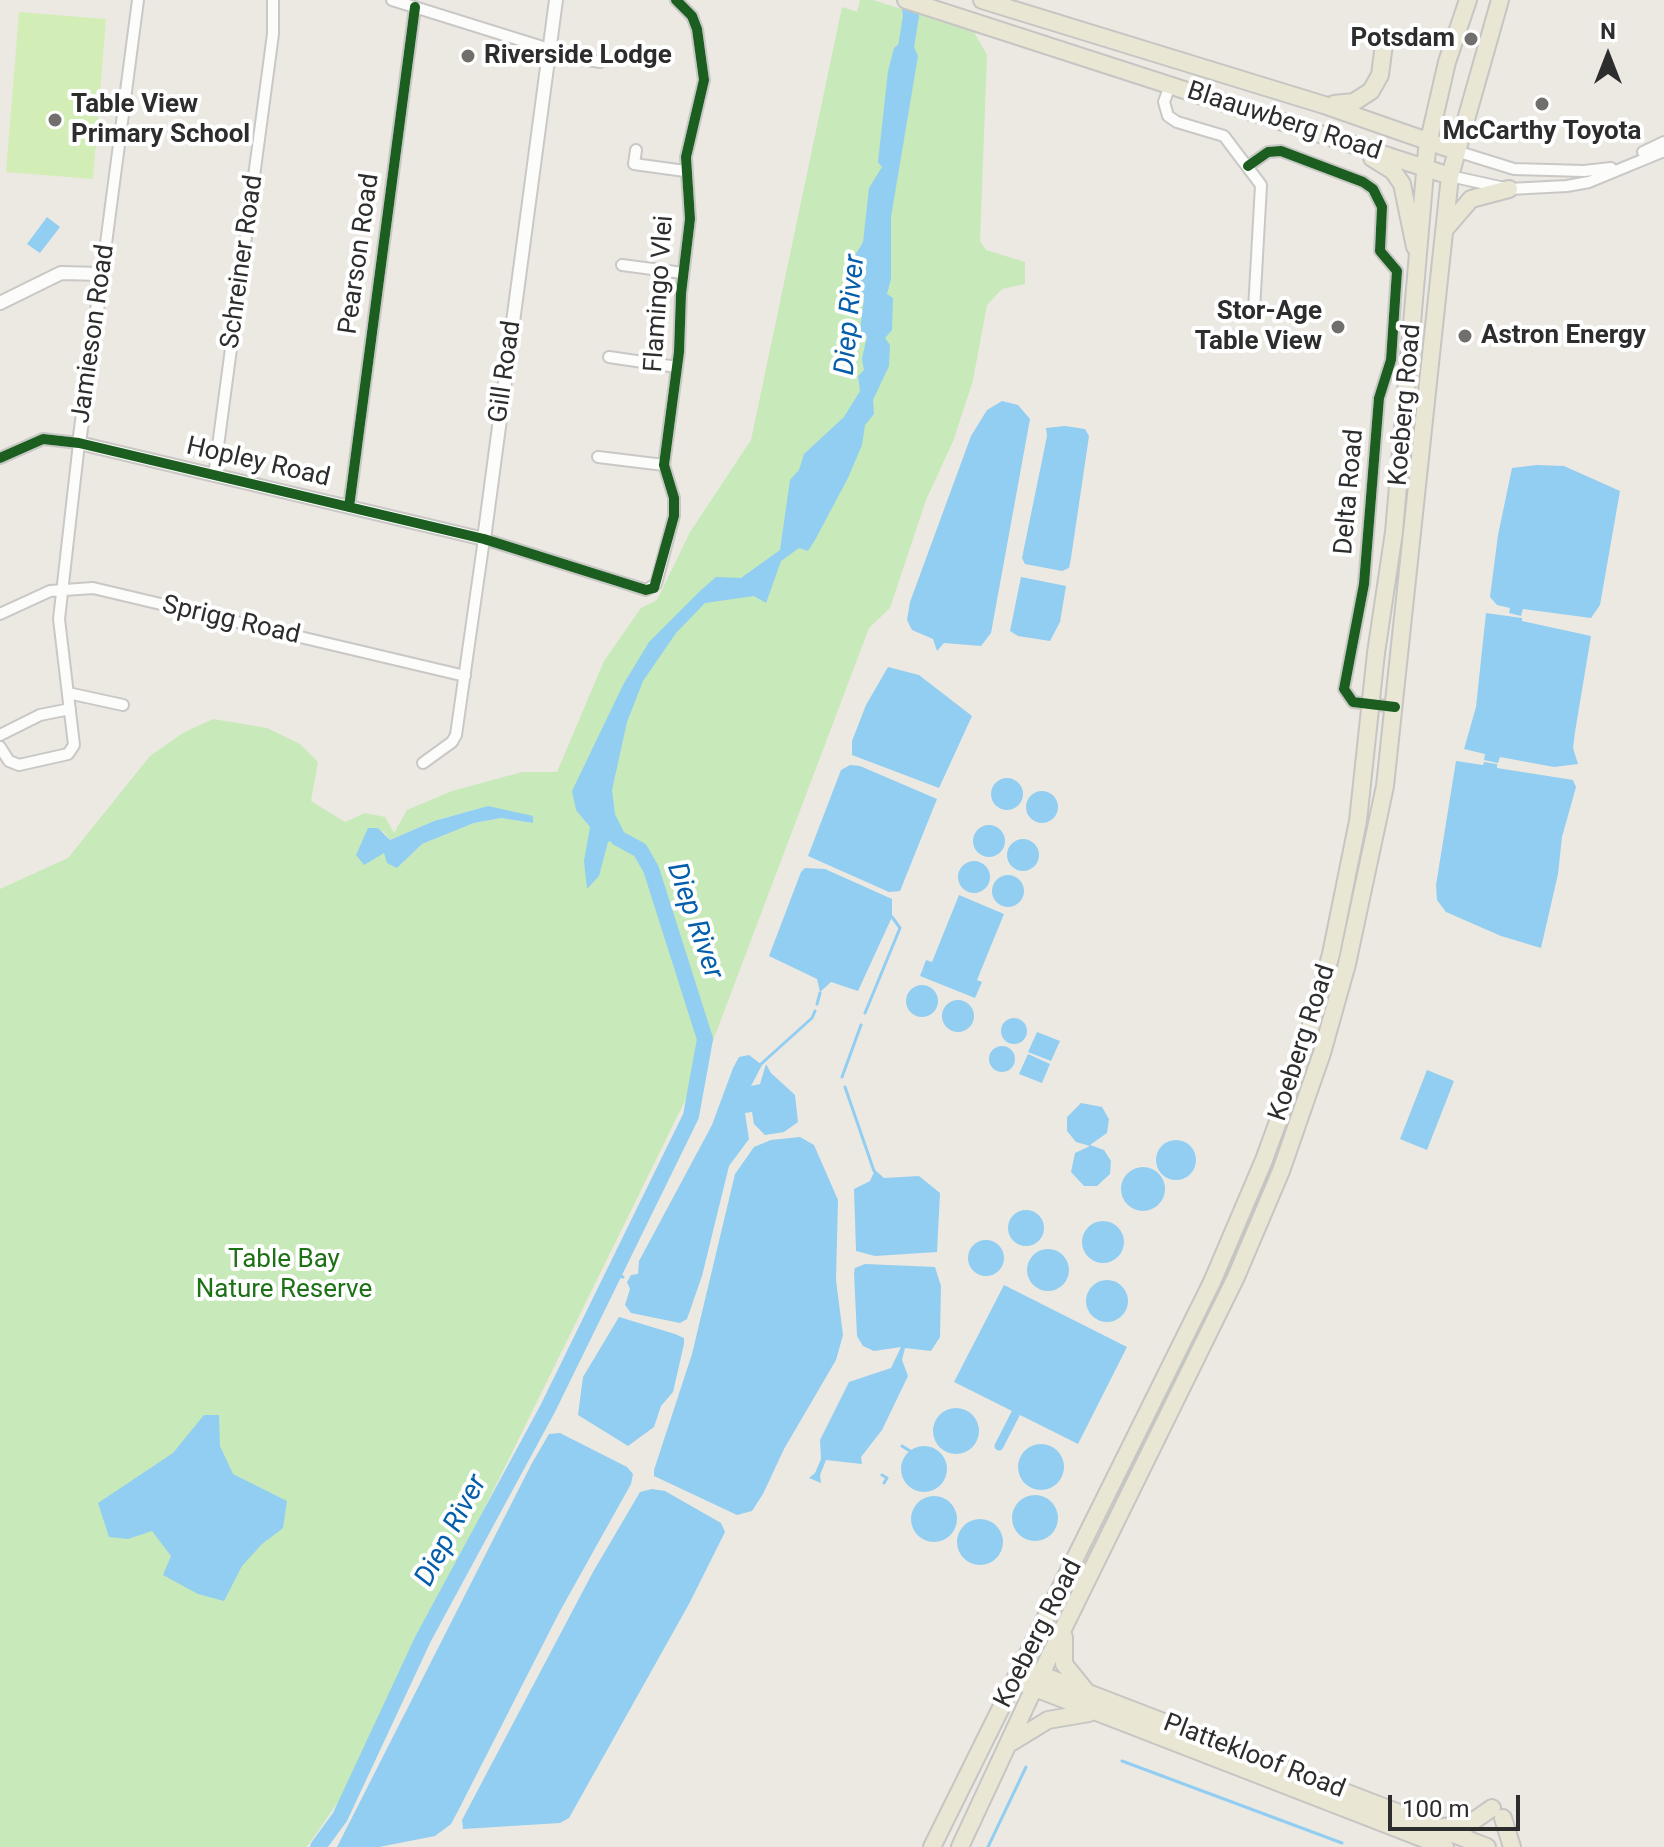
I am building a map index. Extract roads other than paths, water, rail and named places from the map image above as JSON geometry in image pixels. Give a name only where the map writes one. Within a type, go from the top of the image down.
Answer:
[{"type":"main road","name":"Blaauwberg Road","points":[[906,0],[1450,176]]},
{"type":"main road","name":"Blaauwberg Road","points":[[982,0],[1324,105],[1456,151]]},
{"type":"main road","name":"Koeberg Road","points":[[932,1847],[1212,1282],[1285,1105],[1331,954],[1347,883],[1394,532],[1429,140],[1447,62],[1468,0]]},
{"type":"main road","name":"Koeberg Road","points":[[960,1847],[1037,1681],[1236,1277],[1281,1171],[1322,1053],[1347,964],[1385,786],[1450,176],[1500,0]]},
{"type":"main road","points":[[1324,105],[1354,102],[1371,91],[1381,72],[1384,44]]},
{"type":"main road","points":[[1339,141],[1383,164],[1400,180],[1419,258]]},
{"type":"main road","points":[[1443,233],[1471,199],[1509,189]]},
{"type":"main road","points":[[1069,1618],[1063,1649],[1064,1664],[1089,1694]]},
{"type":"main road","name":"Plattekloof Road","points":[[1018,1673],[1095,1713],[1438,1841],[1482,1846]]},
{"type":"main road","name":"Plattekloof Road","points":[[1037,1681],[1089,1694],[1438,1841]]},
{"type":"main road","points":[[1006,1748],[1044,1721],[1095,1713]]},
{"type":"main road","points":[[1438,1841],[1465,1825],[1497,1813],[1512,1847]]},
{"type":"street","name":"Jamieson Road","points":[[0,747],[9,761],[19,765],[68,754],[74,745],[60,634],[60,588],[138,0]]},
{"type":"street","name":"Schreiner Road","points":[[214,476],[273,34],[273,0]]},
{"type":"street","points":[[392,0],[549,52],[600,62]]},
{"type":"street","name":"Gill Road","points":[[423,763],[452,742],[465,676],[556,0]]},
{"type":"street","name":"Flamingo Vlei","points":[[646,590],[656,584],[674,516],[674,498],[664,465],[677,367],[690,219],[685,171],[690,132],[704,80],[692,16],[676,0]]},
{"type":"street","name":"Pearson Road","points":[[349,507],[415,7]]},
{"type":"street","points":[[1170,85],[1164,102],[1168,116],[1177,122],[1224,136],[1261,185],[1263,196],[1254,310]]},
{"type":"street","name":"Blaauwberg Road","points":[[1456,151],[1514,169],[1584,171],[1610,169],[1664,142]]},
{"type":"street","points":[[636,150],[634,164],[685,171]]},
{"type":"street","name":"Delta Road","points":[[1248,166],[1274,150],[1368,186],[1382,207],[1379,247],[1397,271],[1391,360],[1379,398],[1364,584],[1344,689],[1353,702],[1371,705]]},
{"type":"street","name":"Blaauwberg Road","points":[[1450,176],[1509,189],[1589,182],[1664,151]]},
{"type":"street","points":[[622,265],[683,273]]},
{"type":"street","points":[[0,303],[61,273],[102,274]]},
{"type":"street","points":[[609,357],[677,367]]},
{"type":"street","name":"Hopley Road","points":[[0,458],[43,439],[79,443],[484,539],[646,590]]},
{"type":"street","points":[[598,457],[664,465]]},
{"type":"street","name":"Sprigg Road","points":[[0,614],[35,596],[60,588],[93,588],[465,676]]},
{"type":"street","points":[[68,693],[123,705]]},
{"type":"street","points":[[1371,705],[1395,707]]},
{"type":"street","points":[[0,735],[40,715],[70,712]]},
{"type":"water","points":[[900,43],[913,45],[918,56],[891,217],[891,279],[887,294],[893,298],[892,330],[885,338],[890,345],[889,366],[873,400],[874,414],[865,425],[862,445],[848,478],[815,540],[808,551],[799,548],[781,561],[766,603],[754,596],[705,603],[676,633],[643,681],[627,722],[612,790],[618,838],[608,842],[599,876],[587,889],[584,861],[590,827],[576,810],[572,791],[623,685],[649,642],[716,577],[741,578],[780,550],[790,480],[799,470],[804,454],[844,417],[860,391],[858,376],[864,370],[862,359],[867,336],[860,331],[864,298],[859,294],[859,265],[853,259],[863,242],[869,188],[882,167],[878,162],[888,71],[894,48]]},
{"type":"water","points":[[47,217],[60,227],[40,253],[27,244]]},
{"type":"water","points":[[1002,401],[1018,405],[1030,419],[991,633],[981,646],[944,643],[937,651],[933,639],[912,630],[907,620],[910,602],[971,436],[987,410]]},
{"type":"water","points":[[1065,426],[1085,429],[1089,436],[1069,568],[1062,571],[1025,564],[1022,558],[1047,436],[1046,428]]},
{"type":"water","points":[[1564,466],[1620,491],[1600,605],[1591,618],[1523,609],[1521,616],[1509,613],[1510,608],[1497,605],[1490,597],[1498,535],[1512,468]]},
{"type":"water","points":[[1021,577],[1066,586],[1060,622],[1050,641],[1018,636],[1010,631]]},
{"type":"water","points":[[1486,613],[1522,618],[1522,621],[1591,636],[1573,748],[1578,764],[1554,767],[1500,757],[1498,763],[1484,760],[1485,754],[1464,749],[1476,707]]},
{"type":"water","points":[[888,667],[919,675],[972,716],[939,788],[852,755],[852,741],[866,705]]},
{"type":"water","points":[[1456,761],[1497,764],[1497,768],[1573,780],[1576,787],[1562,837],[1558,874],[1541,948],[1501,936],[1446,912],[1437,900],[1436,885]]},
{"type":"water","points":[[850,765],[860,766],[937,799],[900,891],[889,892],[808,856],[841,770]]},
{"type":"water","points":[[1007,778],[1018,783],[1023,794],[1018,805],[1007,810],[996,805],[991,794],[996,783]]},
{"type":"water","points":[[1042,791],[1053,796],[1058,807],[1053,818],[1042,823],[1031,818],[1026,807],[1031,796]]},
{"type":"water","points":[[488,806],[533,816],[533,823],[501,818],[474,823],[422,844],[397,868],[387,863],[384,853],[364,865],[356,855],[368,828],[378,828],[390,840],[434,821]]},
{"type":"water","points":[[989,825],[1000,830],[1005,841],[1000,852],[989,857],[978,852],[973,841],[978,830]]},
{"type":"water","points":[[1023,839],[1034,844],[1039,855],[1034,866],[1023,871],[1012,866],[1007,855],[1012,844]]},
{"type":"water","points":[[974,861],[985,866],[990,877],[985,888],[974,893],[963,888],[958,877],[963,866]]},
{"type":"water","points":[[805,868],[825,869],[892,899],[892,917],[858,991],[831,982],[820,992],[817,979],[769,956]]},
{"type":"water","points":[[1008,875],[1019,880],[1024,891],[1019,902],[1008,907],[997,902],[992,891],[997,880]]},
{"type":"water","points":[[959,895],[1004,914],[977,980],[982,982],[975,998],[920,976],[926,960],[932,962]]},
{"type":"water","points":[[922,985],[933,990],[938,1001],[933,1012],[922,1017],[911,1012],[906,1001],[911,990]]},
{"type":"water","points":[[958,1000],[969,1005],[974,1016],[969,1027],[958,1032],[947,1027],[942,1016],[947,1005]]},
{"type":"water","points":[[1014,1018],[1023,1022],[1027,1031],[1023,1040],[1014,1044],[1005,1040],[1001,1031],[1005,1022]]},
{"type":"water","points":[[1037,1032],[1060,1041],[1051,1061],[1028,1052]]},
{"type":"water","points":[[1002,1046],[1011,1050],[1015,1059],[1011,1068],[1002,1072],[993,1068],[989,1059],[993,1050]]},
{"type":"water","points":[[1028,1054],[1050,1064],[1042,1083],[1019,1074]]},
{"type":"water","points":[[749,1055],[762,1065],[751,1086],[760,1084],[766,1064],[771,1073],[795,1095],[798,1122],[784,1132],[765,1135],[754,1124],[752,1112],[745,1113],[749,1139],[729,1166],[702,1276],[687,1319],[680,1323],[631,1313],[625,1305],[630,1289],[627,1282],[631,1275],[638,1274],[639,1261],[712,1125],[733,1068],[739,1057]]},
{"type":"water","points":[[1427,1070],[1454,1081],[1427,1150],[1400,1139]]},
{"type":"water","points":[[1081,1103],[1102,1107],[1109,1119],[1107,1133],[1090,1145],[1104,1150],[1111,1161],[1110,1174],[1097,1186],[1084,1186],[1071,1172],[1075,1153],[1090,1146],[1076,1142],[1067,1131],[1067,1117]]},
{"type":"water","points":[[800,1137],[814,1145],[838,1200],[836,1280],[843,1335],[836,1360],[784,1449],[763,1494],[752,1511],[737,1515],[654,1476],[654,1470],[692,1354],[735,1174],[754,1147],[771,1140]]},
{"type":"water","points":[[1176,1140],[1190,1146],[1196,1160],[1190,1174],[1176,1180],[1162,1174],[1156,1160],[1162,1146]]},
{"type":"water","points":[[1143,1167],[1159,1173],[1165,1189],[1159,1205],[1143,1211],[1127,1205],[1121,1189],[1127,1173]]},
{"type":"water","points":[[875,1170],[884,1178],[919,1176],[940,1193],[937,1252],[875,1256],[856,1251],[854,1189],[870,1181]]},
{"type":"water","points":[[1026,1210],[1038,1216],[1044,1228],[1038,1240],[1026,1246],[1014,1240],[1008,1228],[1014,1216]]},
{"type":"water","points":[[1103,1221],[1118,1227],[1124,1242],[1118,1257],[1103,1263],[1088,1257],[1082,1242],[1088,1227]]},
{"type":"water","points":[[986,1240],[998,1246],[1004,1258],[998,1270],[986,1276],[974,1270],[968,1258],[974,1246]]},
{"type":"water","points":[[1048,1249],[1063,1255],[1069,1270],[1063,1285],[1048,1291],[1033,1285],[1027,1270],[1033,1255]]},
{"type":"water","points":[[865,1264],[935,1267],[941,1286],[940,1337],[931,1351],[905,1348],[902,1360],[908,1376],[882,1430],[861,1457],[862,1464],[826,1460],[820,1475],[821,1483],[809,1478],[815,1473],[821,1459],[820,1440],[849,1382],[891,1368],[901,1347],[874,1351],[863,1346],[857,1336],[854,1273],[855,1268]]},
{"type":"water","points":[[1107,1280],[1122,1286],[1128,1301],[1122,1316],[1107,1322],[1092,1316],[1086,1301],[1092,1286]]},
{"type":"water","points":[[1004,1285],[1127,1347],[1078,1444],[954,1382]]},
{"type":"water","points":[[619,1317],[684,1338],[673,1392],[661,1406],[654,1427],[628,1446],[578,1415],[583,1377]]},
{"type":"water","points":[[956,1408],[972,1415],[979,1431],[972,1447],[956,1454],[940,1447],[933,1431],[940,1415]]},
{"type":"water","points":[[204,1415],[219,1415],[220,1446],[233,1474],[287,1501],[283,1528],[262,1544],[242,1566],[224,1601],[198,1594],[163,1575],[171,1556],[152,1531],[128,1539],[109,1537],[98,1503],[173,1453]]},
{"type":"water","points":[[560,1433],[627,1467],[633,1474],[631,1484],[560,1611],[451,1824],[435,1836],[379,1847],[337,1847],[532,1463],[549,1434]]},
{"type":"water","points":[[1041,1444],[1057,1451],[1064,1467],[1057,1483],[1041,1490],[1025,1483],[1018,1467],[1025,1451]]},
{"type":"water","points":[[924,1446],[940,1453],[947,1469],[940,1485],[924,1492],[908,1485],[901,1469],[908,1453]]},
{"type":"water","points":[[652,1489],[665,1491],[721,1523],[725,1532],[689,1604],[569,1818],[560,1823],[463,1829],[462,1820],[593,1572],[640,1492]]},
{"type":"water","points":[[1035,1495],[1051,1502],[1058,1518],[1051,1534],[1035,1541],[1019,1534],[1012,1518],[1019,1502]]},
{"type":"water","points":[[934,1496],[950,1503],[957,1519],[950,1535],[934,1542],[918,1535],[911,1519],[918,1503]]},
{"type":"water","points":[[980,1519],[996,1526],[1003,1542],[996,1558],[980,1565],[964,1558],[957,1542],[964,1526]]},
{"type":"waterway","name":"Diep River","points":[[903,66],[911,16],[909,0]]},
{"type":"waterway","name":"Diep River","points":[[318,1847],[340,1817],[423,1639],[548,1408],[691,1116],[705,1039],[651,869],[640,850],[618,838],[609,820]]},
{"type":"waterway","points":[[865,1013],[900,928],[892,917]]},
{"type":"waterway","points":[[817,1004],[820,993]]},
{"type":"waterway","points":[[761,1064],[812,1018],[815,1011]]},
{"type":"waterway","points":[[842,1077],[861,1025]]},
{"type":"waterway","points":[[845,1087],[874,1171]]},
{"type":"waterway","points":[[614,1274],[623,1277]]},
{"type":"waterway","points":[[999,1446],[1021,1403]]},
{"type":"waterway","points":[[902,1446],[910,1451]]},
{"type":"waterway","points":[[882,1475],[887,1478],[884,1483]]},
{"type":"waterway","points":[[1122,1761],[1342,1843]]},
{"type":"waterway","points":[[988,1847],[1026,1767]]},
{"type":"place","name":"Potsdam","points":[[1471,39]]},
{"type":"place","name":"Riverside Lodge","points":[[468,56]]},
{"type":"place","name":"McCarthy Toyota","points":[[1542,104]]},
{"type":"place","name":"Table View Primary School","points":[[55,120]]},
{"type":"place","name":"Stor-Age Table View","points":[[1338,327]]},
{"type":"place","name":"Astron Energy","points":[[1465,336]]},
{"type":"park label","name":"Table Bay Nature Reserve","points":[[284,1275]]}]
